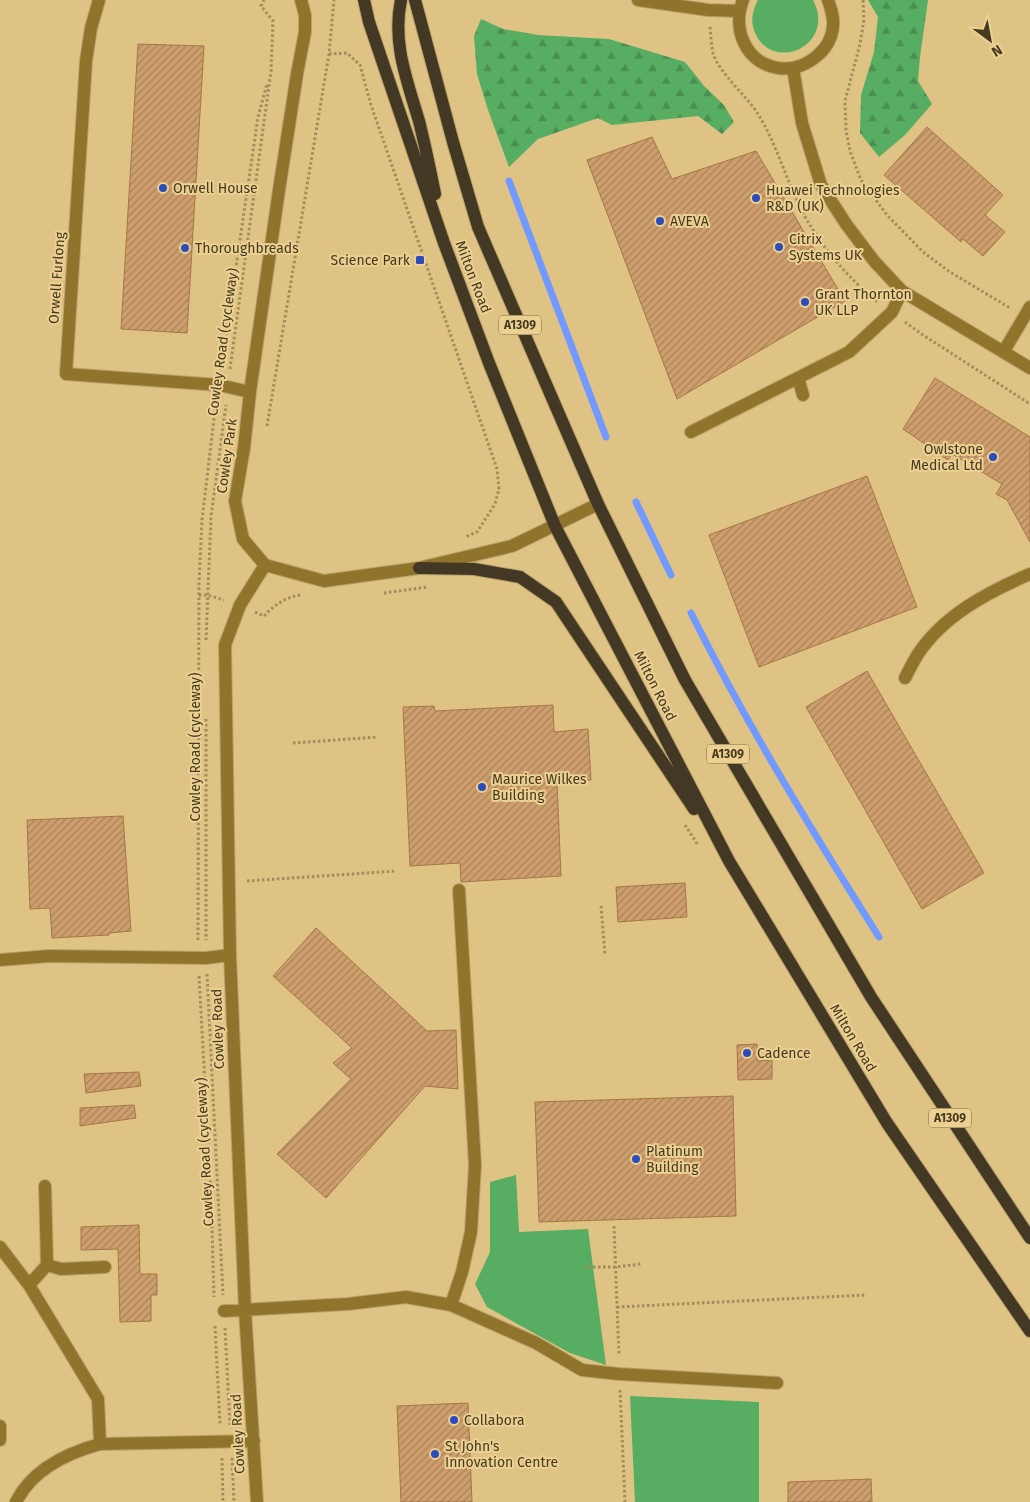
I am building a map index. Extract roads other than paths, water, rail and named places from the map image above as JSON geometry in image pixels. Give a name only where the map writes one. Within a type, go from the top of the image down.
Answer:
[{"type":"main road","name":"Milton Road","points":[[364,0],[369,22],[444,243],[489,363],[555,526],[729,861],[887,1123],[1030,1331]]},
{"type":"main road","name":"A1309","points":[[401,0],[397,17],[398,44],[425,147],[444,243]]},
{"type":"main road","name":"Milton Road","points":[[415,0],[442,106],[478,227],[598,504],[685,680],[861,980],[1030,1238]]},
{"type":"main road","name":"A1309","points":[[419,568],[474,569],[520,577],[556,602],[729,861]]},
{"type":"street","name":"Orwell Furlong","points":[[99,0],[91,28],[86,61],[66,374],[228,387],[250,392]]},
{"type":"street","name":"Cowley Park","points":[[265,565],[243,539],[235,501],[279,190],[305,32],[305,15],[301,0]]},
{"type":"street","points":[[638,0],[708,10],[741,5],[738,26],[742,41],[751,54],[763,63],[778,68],[793,68],[807,63],[820,54],[828,42],[833,28],[833,13],[828,0]]},
{"type":"street","points":[[793,68],[802,123],[821,186],[846,224],[874,260],[902,291],[1030,368]]},
{"type":"street","points":[[691,432],[849,352],[892,312],[902,291]]},
{"type":"street","points":[[1004,351],[1027,312]]},
{"type":"street","points":[[798,378],[803,396]]},
{"type":"street","points":[[265,565],[324,580],[419,568],[512,546],[598,504]]},
{"type":"street","name":"Cowley Road","points":[[257,1502],[245,1310],[230,955],[225,645],[240,605],[265,565]]},
{"type":"street","points":[[905,678],[918,654],[933,634],[962,610],[1001,586],[1030,574]]},
{"type":"street","points":[[451,1305],[462,1272],[471,1232],[475,1166],[459,890]]},
{"type":"street","points":[[0,960],[49,956],[206,958],[230,955]]},
{"type":"street","points":[[29,1285],[47,1265],[45,1186]]},
{"type":"street","points":[[0,1247],[29,1285],[98,1399],[100,1444]]},
{"type":"street","points":[[47,1265],[61,1270],[105,1267]]},
{"type":"street","points":[[224,1311],[348,1304],[406,1298],[451,1305],[536,1343],[582,1370],[639,1376],[777,1383]]},
{"type":"street","points":[[0,1426],[0,1440]]},
{"type":"street","points":[[16,1502],[35,1476],[42,1471],[58,1460],[82,1449],[100,1444],[254,1441]]},
{"type":"waterway","points":[[509,181],[606,437]]},
{"type":"waterway","points":[[636,502],[671,575]]},
{"type":"waterway","points":[[691,613],[712,655],[781,777],[879,937]]},
{"type":"place","name":"Orwell House","points":[[163,188]]},
{"type":"place","name":"Huawei Technologies R&D (UK)","points":[[756,198]]},
{"type":"place","name":"AVEVA","points":[[660,221]]},
{"type":"place","name":"Citrix Systems UK","points":[[779,247]]},
{"type":"place","name":"Thoroughbreads","points":[[185,248]]},
{"type":"place","name":"Science Park","points":[[420,260]]},
{"type":"place","name":"Grant Thornton UK LLP","points":[[805,302]]},
{"type":"place","name":"Owlstone Medical Ltd","points":[[993,457]]},
{"type":"place","name":"Maurice Wilkes Building","points":[[482,787]]},
{"type":"place","name":"Cadence","points":[[747,1053]]},
{"type":"place","name":"Platinum Building","points":[[636,1159]]},
{"type":"place","name":"Collabora","points":[[454,1420]]},
{"type":"place","name":"St John's Innovation Centre","points":[[435,1454]]}]
